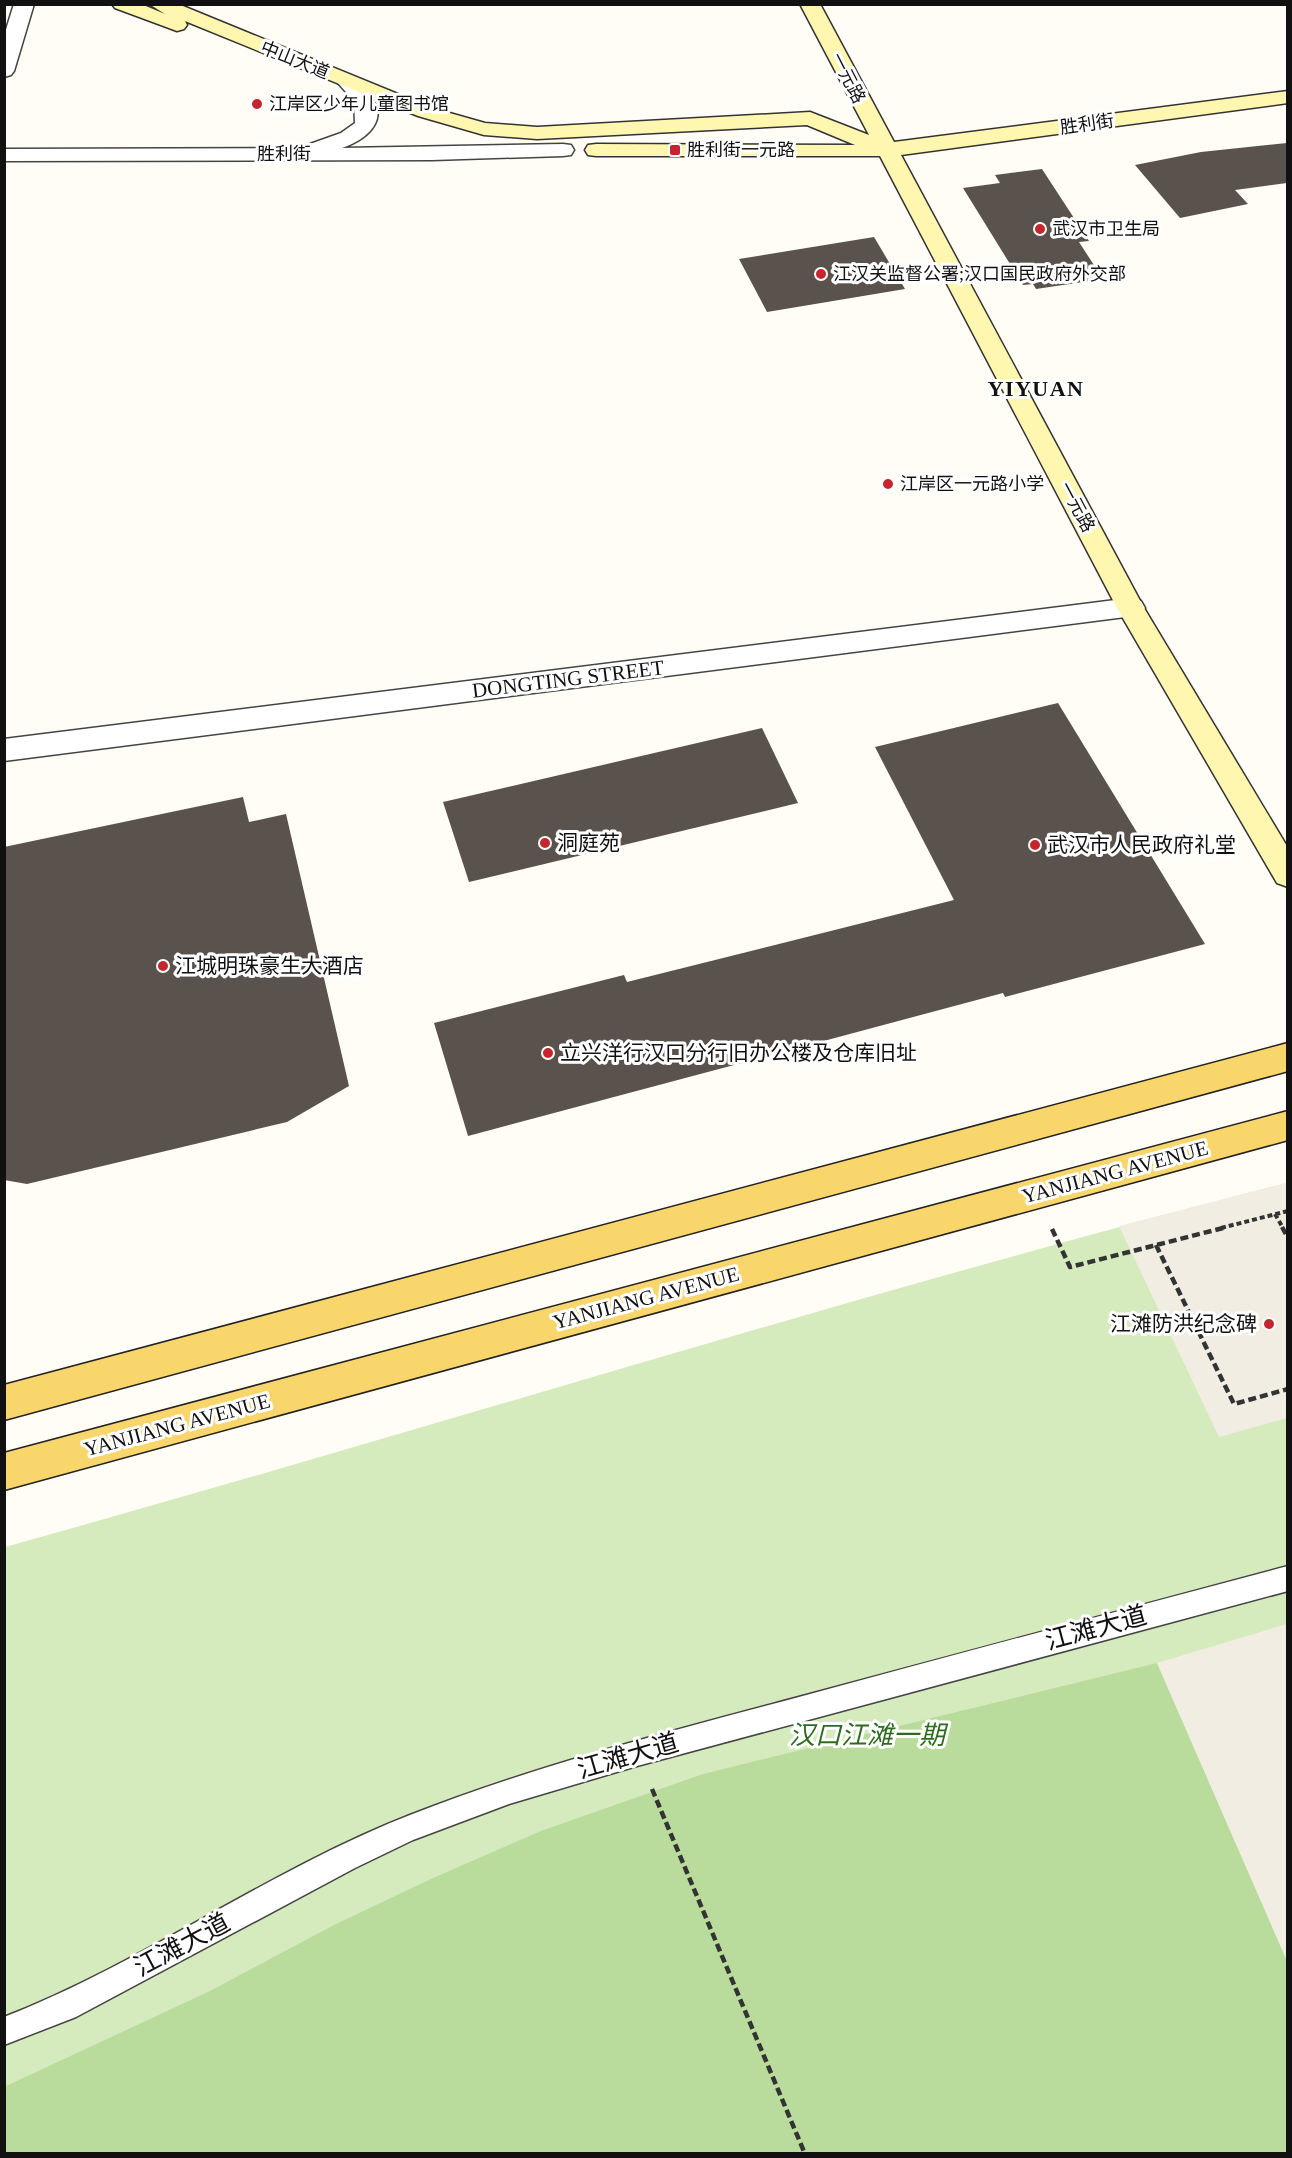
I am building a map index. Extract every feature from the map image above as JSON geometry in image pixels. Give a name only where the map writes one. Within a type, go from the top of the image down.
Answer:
[{"type":"main road","name":"中山大道","points":[[123,4],[420,123],[488,144]]},
{"type":"main road","name":"中山大道","points":[[159,4],[347,82],[425,112],[484,129],[537,133],[810,118],[886,150]]},
{"type":"main road","name":"一元路","points":[[810,4],[1131,608],[1287,875]]},
{"type":"main road","name":"胜利街","points":[[488,144],[563,150],[694,150],[772,154],[886,150],[1287,97]]},
{"type":"main road","points":[[4,1403],[1287,1057]]},
{"type":"main road","name":"YANJIANG AVENUE","points":[[4,1472],[1287,1125]]},
{"type":"street","points":[[4,71],[24,4]]},
{"type":"street","points":[[296,154],[332,145],[365,125],[368,110],[365,100],[347,82]]},
{"type":"street","name":"胜利街","points":[[4,155],[563,150]]},
{"type":"street","name":"DONGTING STREET","points":[[4,750],[1131,608]]},
{"type":"lane","name":"江滩大道","points":[[4,2031],[66,2007],[345,1858],[408,1829],[509,1791],[637,1753],[1287,1578]]},
{"type":"path","points":[[1070,1267],[1287,1211]]},
{"type":"path","points":[[1275,1214],[1287,1238]]},
{"type":"path","points":[[1156,1245],[1234,1404],[1287,1389]]},
{"type":"path","points":[[637,1753],[805,2154]]},
{"type":"green space","name":"汉口江滩一期","points":[[1287,1183],[1287,2153],[5,2154],[5,1547],[805,1315],[1126,1225]]},
{"type":"green space","points":[[1157,1663],[1287,1961],[1287,2153],[5,2153],[4,2087],[210,1991],[334,1925],[433,1878],[541,1831],[703,1774]]},
{"type":"shaded area","points":[[1286,1183],[1287,1418],[1219,1437],[1119,1226]]},
{"type":"shaded area","points":[[1288,1624],[1287,1961],[1157,1663]]},
{"type":"building","points":[[1287,143],[1287,183],[1235,190],[1248,204],[1180,218],[1135,165],[1201,152]]},
{"type":"building","name":"武汉市卫生局","points":[[1042,169],[1089,241],[1079,242],[1103,279],[1036,289],[1033,284],[1023,285],[963,188],[1000,183],[995,175]]},
{"type":"building","name":"江汉关监督公署;汉口国民政府外交部","points":[[874,237],[905,289],[767,312],[739,259]]},
{"type":"building","points":[[1058,703],[1205,944],[1005,997],[1003,993],[468,1136],[434,1023],[624,975],[627,982],[954,900],[875,747]]},
{"type":"building","name":"洞庭苑","points":[[762,728],[798,803],[469,882],[443,802]]},
{"type":"building","name":"江城明珠豪生大酒店","points":[[243,797],[249,822],[286,814],[349,1086],[287,1122],[27,1184],[4,1180],[4,847]]},
{"type":"place","name":"江岸区少年儿童图书馆","points":[[257,104]]},
{"type":"place","name":"胜利街一元路","points":[[675,150]]},
{"type":"place","name":"武汉市卫生局","points":[[1040,229]]},
{"type":"place","name":"江汉关监督公署;汉口国民政府外交部","points":[[821,274]]},
{"type":"place","name":"江岸区一元路小学","points":[[888,484]]},
{"type":"place","name":"洞庭苑","points":[[545,843]]},
{"type":"place","name":"武汉市人民政府礼堂","points":[[1035,845]]},
{"type":"place","name":"江城明珠豪生大酒店","points":[[163,966]]},
{"type":"place","name":"立兴洋行汉口分行旧办公楼及仓库旧址","points":[[548,1053]]},
{"type":"place","name":"江滩防洪纪念碑","points":[[1269,1324]]},
{"type":"district","name":"YIYUAN","points":[[1036,388]]}]
